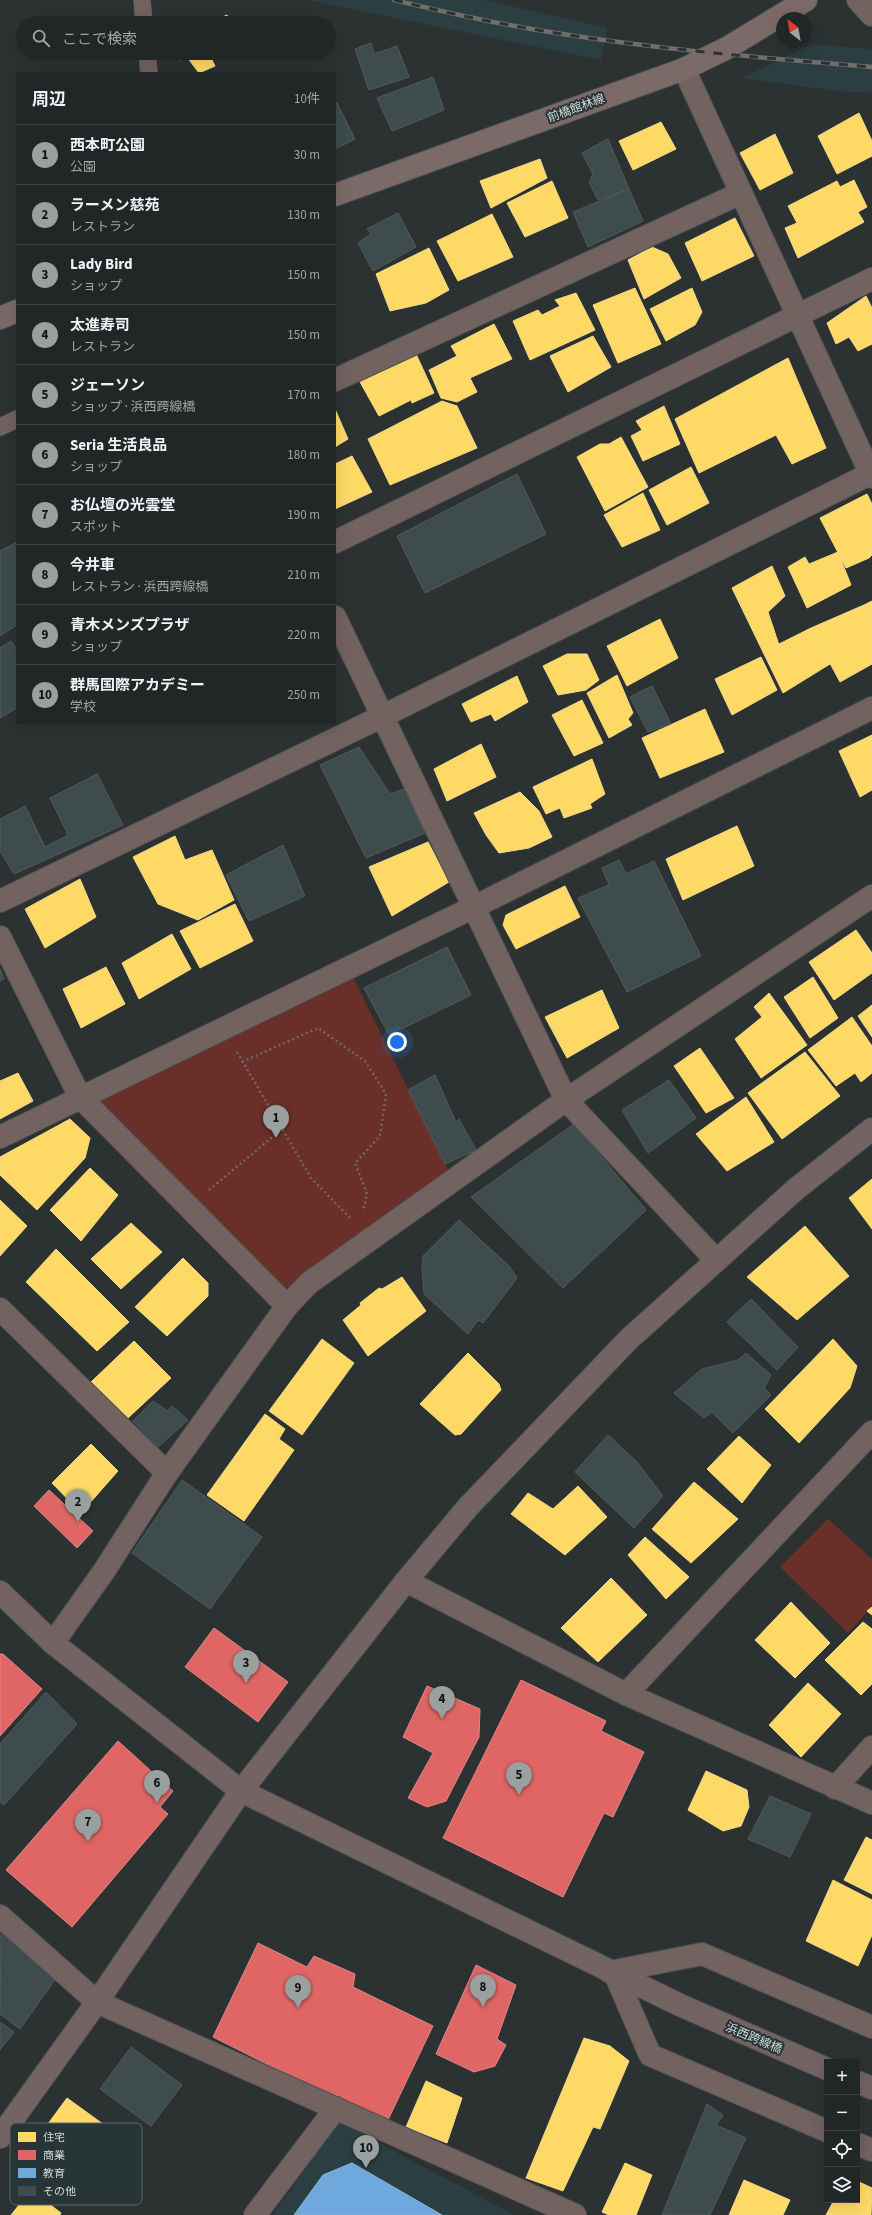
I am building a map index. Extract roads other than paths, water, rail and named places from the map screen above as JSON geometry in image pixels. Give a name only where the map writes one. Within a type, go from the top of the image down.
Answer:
[{"type":"main road","name":"前橋館林線","points":[[336,195],[684,69],[727,48],[806,0]]},
{"type":"main road","points":[[0,318],[16,311]]},
{"type":"street","points":[[858,0],[872,15]]},
{"type":"street","points":[[0,901],[383,716],[871,475],[684,69]]},
{"type":"street","points":[[336,380],[741,193]]},
{"type":"street","points":[[336,542],[872,279]]},
{"type":"street","points":[[336,619],[566,1100],[716,1260]]},
{"type":"street","points":[[0,1137],[474,907],[872,708]]},
{"type":"street","points":[[53,1643],[104,1571],[167,1472],[287,1306],[308,1283],[365,1233],[872,896]]},
{"type":"street","points":[[0,937],[80,1097],[287,1306]]},
{"type":"street","points":[[10,2123],[97,2002],[241,1791],[406,1580],[468,1507],[628,1339],[796,1189],[872,1129]]},
{"type":"street","points":[[0,1309],[167,1472]]},
{"type":"street","points":[[626,1694],[872,1432]]},
{"type":"street","points":[[406,1580],[626,1694],[872,1804]]},
{"type":"street","name":"浜西跨線橋","points":[[0,1592],[53,1643],[241,1791],[612,1973],[682,2006],[824,2068]]},
{"type":"street","points":[[836,1788],[872,1747]]},
{"type":"street","points":[[0,1916],[97,2002],[575,2215]]},
{"type":"street","points":[[824,2130],[650,2055],[612,1973],[702,1954],[872,2027]]},
{"type":"street","points":[[860,2083],[872,2088]]},
{"type":"street","points":[[255,2215],[336,2108]]},
{"type":"street","points":[[0,2137],[10,2123]]},
{"type":"street","points":[[860,2145],[872,2150]]},
{"type":"lane","points":[[142,0],[143,16]]},
{"type":"lane","points":[[148,60],[149,72]]},
{"type":"lane","points":[[0,427],[16,419]]},
{"type":"railway","points":[[394,0],[554,33],[736,55],[872,67]]},
{"type":"place","name":"西本町公園","points":[[276,1138]]},
{"type":"place","name":"ラーメン慈苑","points":[[78,1522]]},
{"type":"place","name":"Lady Bird","points":[[246,1683]]},
{"type":"place","name":"太進寿司","points":[[442,1719]]},
{"type":"place","name":"ジェーソン","points":[[519,1795]]},
{"type":"place","name":"Seria 生活良品","points":[[157,1803]]},
{"type":"place","name":"お仏壇の光雲堂","points":[[88,1842]]},
{"type":"place","name":"今井車","points":[[483,2007]]},
{"type":"place","name":"青木メンズプラザ","points":[[298,2008]]},
{"type":"place","name":"群馬国際アカデミー","points":[[366,2168]]}]
